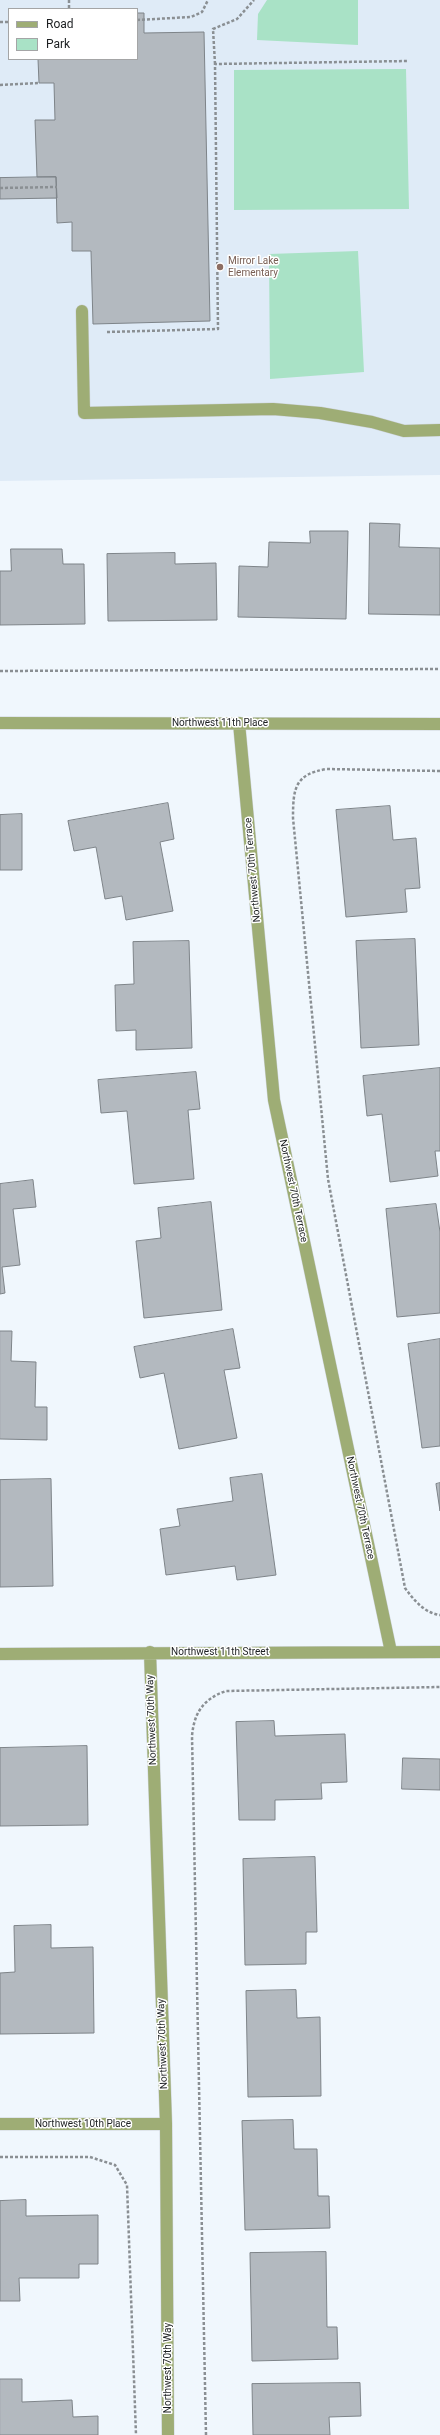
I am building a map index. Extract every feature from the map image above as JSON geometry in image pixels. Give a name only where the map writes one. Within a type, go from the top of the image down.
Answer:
[{"type":"street","points":[[82,311],[84,413],[273,409],[320,413],[372,422],[404,431],[440,430]]},
{"type":"street","name":"Northwest 11th Place","points":[[0,723],[440,724]]},
{"type":"street","name":"Northwest 70th Terrace","points":[[239,723],[274,1100],[391,1652]]},
{"type":"street","name":"Northwest 11th Street","points":[[0,1654],[150,1652],[440,1652]]},
{"type":"street","name":"Northwest 70th Way","points":[[150,1652],[166,2124],[168,2435]]},
{"type":"street","name":"Northwest 10th Place","points":[[0,2124],[166,2124]]},
{"type":"path","points":[[138,20],[191,16],[202,12],[208,0]]},
{"type":"path","points":[[82,332],[218,329],[215,64],[213,29],[237,19],[254,0]]},
{"type":"path","points":[[215,64],[407,61]]},
{"type":"path","points":[[0,85],[39,83]]},
{"type":"path","points":[[0,188],[57,187]]},
{"type":"path","points":[[0,671],[440,670]]},
{"type":"path","points":[[440,771],[327,769],[310,772],[301,780],[293,796],[293,818],[330,1186],[405,1588],[415,1602],[432,1614],[440,1615]]},
{"type":"path","points":[[206,2435],[192,1736],[193,1721],[205,1702],[226,1691],[440,1687]]},
{"type":"path","points":[[0,2157],[90,2156],[115,2166],[127,2185],[136,2435]]},
{"type":"shaded area","name":"Mirror Lake Elementary","points":[[0,0],[440,0],[440,475],[0,481]]},
{"type":"green space","points":[[267,0],[358,0],[358,45],[257,40],[258,14]]},
{"type":"green space","points":[[406,69],[409,209],[234,210],[234,70]]},
{"type":"green space","points":[[358,251],[364,372],[270,379],[269,254]]},
{"type":"building","points":[[138,13],[144,13],[144,33],[204,32],[210,321],[93,324],[91,251],[72,251],[72,222],[57,223],[56,177],[37,177],[35,120],[55,120],[54,83],[39,83],[38,60],[138,60]]},
{"type":"building","points":[[56,177],[57,198],[0,199],[0,178]]},
{"type":"building","points":[[370,523],[400,524],[399,547],[440,548],[440,615],[369,614]]},
{"type":"building","points":[[310,531],[348,531],[346,619],[238,617],[239,566],[268,567],[269,542],[310,543]]},
{"type":"building","points":[[11,549],[62,549],[63,564],[84,564],[85,624],[0,625],[0,571],[11,571]]},
{"type":"building","points":[[175,553],[175,564],[216,563],[217,620],[108,621],[107,554]]},
{"type":"building","points":[[168,803],[174,839],[160,842],[173,911],[126,920],[122,896],[105,899],[96,847],[74,851],[68,821]]},
{"type":"building","points":[[390,806],[393,840],[416,838],[420,888],[405,889],[407,912],[346,917],[336,810]]},
{"type":"building","points":[[22,814],[22,870],[0,870],[0,815]]},
{"type":"building","points":[[415,939],[419,1045],[361,1048],[356,941]]},
{"type":"building","points":[[189,941],[192,1048],[136,1050],[136,1030],[116,1031],[115,985],[134,984],[133,942]]},
{"type":"building","points":[[440,1068],[440,1151],[435,1151],[438,1176],[390,1182],[382,1114],[367,1116],[363,1076]]},
{"type":"building","points":[[196,1072],[200,1109],[188,1110],[194,1179],[134,1184],[127,1111],[101,1113],[98,1080]]},
{"type":"building","points":[[33,1180],[36,1207],[13,1209],[20,1265],[2,1267],[5,1293],[0,1294],[0,1184]]},
{"type":"building","points":[[211,1202],[222,1310],[144,1318],[136,1241],[161,1238],[158,1208]]},
{"type":"building","points":[[436,1204],[440,1232],[440,1313],[397,1317],[386,1209]]},
{"type":"building","points":[[233,1329],[240,1368],[224,1370],[237,1438],[179,1449],[164,1373],[140,1378],[134,1347]]},
{"type":"building","points":[[0,1331],[12,1331],[11,1361],[36,1362],[35,1407],[47,1407],[47,1440],[0,1439]]},
{"type":"building","points":[[440,1339],[440,1446],[422,1448],[408,1344]]},
{"type":"building","points":[[262,1474],[276,1575],[237,1580],[235,1566],[166,1575],[160,1529],[180,1526],[177,1509],[233,1501],[230,1478]]},
{"type":"building","points":[[51,1479],[53,1586],[0,1587],[0,1480]]},
{"type":"building","points":[[440,1483],[440,1511],[436,1484]]},
{"type":"building","points":[[274,1721],[275,1736],[345,1734],[347,1782],[321,1783],[322,1799],[275,1800],[275,1820],[239,1820],[236,1722]]},
{"type":"building","points":[[87,1746],[88,1825],[0,1826],[0,1748]]},
{"type":"building","points":[[403,1758],[440,1759],[440,1790],[402,1789]]},
{"type":"building","points":[[315,1857],[317,1932],[306,1932],[306,1964],[245,1965],[243,1859]]},
{"type":"building","points":[[51,1925],[51,1948],[93,1947],[94,2033],[0,2034],[0,1973],[15,1972],[14,1926]]},
{"type":"building","points":[[296,1990],[297,2018],[320,2017],[321,2096],[248,2097],[246,1991]]},
{"type":"building","points":[[293,2120],[294,2149],[317,2149],[318,2196],[329,2196],[330,2228],[245,2230],[242,2121]]},
{"type":"building","points":[[26,2200],[26,2216],[98,2215],[98,2264],[79,2264],[79,2278],[19,2278],[20,2301],[0,2301],[0,2201]]},
{"type":"building","points":[[326,2252],[327,2327],[337,2327],[338,2359],[252,2361],[250,2253]]},
{"type":"building","points":[[0,2379],[22,2379],[22,2402],[72,2400],[73,2417],[98,2416],[98,2435],[0,2435]]},
{"type":"building","points":[[360,2383],[361,2416],[329,2417],[330,2435],[253,2435],[252,2384]]},
{"type":"place","name":"Mirror Lake Elementary","points":[[220,267]]}]
